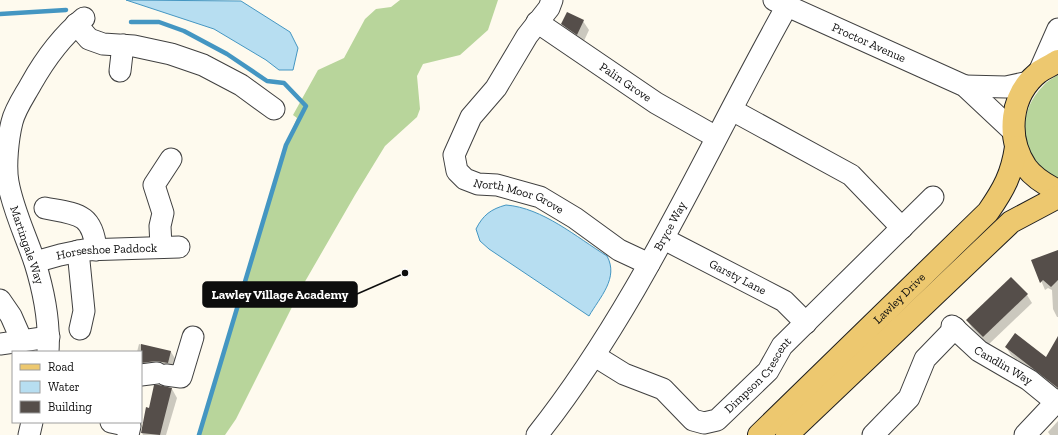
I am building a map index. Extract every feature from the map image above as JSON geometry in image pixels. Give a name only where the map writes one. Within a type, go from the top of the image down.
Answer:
[{"type":"main road","name":"Lawley Drive","points":[[767,432],[988,212],[1004,189],[1013,166],[1014,117],[1019,98],[1042,72]]},
{"type":"main road","points":[[1014,139],[1026,168],[1043,184],[1058,191]]},
{"type":"main road","name":"Lawley Drive","points":[[787,435],[1011,222],[1058,197]]},
{"type":"street","name":"North Moor Grove","points":[[552,0],[527,36],[496,88],[471,117],[454,155],[457,171],[465,179],[478,184],[497,185],[540,197],[575,218],[619,250],[649,264]]},
{"type":"street","name":"Proctor Avenue","points":[[780,3],[964,86],[1014,139]]},
{"type":"street","name":"Bryce Way","points":[[537,435],[566,398],[595,356],[664,239],[716,137],[732,110],[780,3]]},
{"type":"street","name":"Martingale Way","points":[[48,344],[49,326],[44,297],[35,262],[7,210],[6,118],[52,51],[80,21],[89,39],[103,44],[123,46]]},
{"type":"street","name":"Palin Grove","points":[[537,22],[656,102],[716,137]]},
{"type":"street","points":[[1042,72],[1058,29]]},
{"type":"street","points":[[120,71],[123,46],[171,54],[203,65],[241,85],[274,109]]},
{"type":"street","name":"Proctor Avenue","points":[[964,86],[1006,86],[1042,72]]},
{"type":"street","points":[[732,110],[852,175],[902,228]]},
{"type":"street","name":"Horseshoe Paddock","points":[[35,262],[87,251],[170,247],[160,226],[163,213],[160,199],[154,185],[171,159]]},
{"type":"street","name":"Dimpson Crescent","points":[[595,356],[624,374],[663,389],[693,420],[700,423],[708,423],[717,420],[768,371],[782,346],[933,197]]},
{"type":"street","points":[[45,208],[70,213],[86,220],[95,233],[87,251],[84,311],[80,329]]},
{"type":"street","name":"Garsty Lane","points":[[664,239],[784,301],[806,324]]},
{"type":"street","points":[[0,300],[11,316],[22,341]]},
{"type":"street","name":"Candlin Way","points":[[873,435],[909,398],[925,359],[953,327],[979,351],[1029,380],[1057,401]]},
{"type":"street","points":[[154,374],[181,377],[193,337]]},
{"type":"street","points":[[0,344],[22,341],[48,344]]},
{"type":"street","points":[[1037,431],[1057,401]]},
{"type":"street","points":[[29,435],[32,423]]},
{"type":"green space","points":[[400,0],[498,0],[488,30],[460,55],[423,64],[417,76],[420,109],[417,117],[385,146],[355,195],[303,285],[236,419],[225,435],[199,435],[286,145],[297,118],[293,115],[318,70],[344,58],[365,19],[376,9],[391,7]]},
{"type":"green space","points":[[1058,75],[1058,180],[1036,161],[1026,137],[1025,124],[1028,111],[1034,98],[1045,84]]},
{"type":"water","points":[[126,0],[241,1],[290,32],[298,48],[293,70],[279,70],[266,60],[214,29]]},
{"type":"water","points":[[506,205],[520,207],[546,217],[607,256],[611,272],[607,287],[589,316],[489,249],[480,241],[476,229],[482,220],[488,213],[496,208]]},
{"type":"building","points":[[567,12],[584,20],[577,35],[561,24]]},
{"type":"building","points":[[1058,250],[1058,280],[1051,287],[1043,280],[1040,283],[1031,260]]},
{"type":"building","points":[[1011,277],[1028,294],[983,337],[966,320]]},
{"type":"building","points":[[1015,333],[1046,357],[1058,336],[1058,388],[1005,347]]},
{"type":"building","points":[[141,344],[171,351],[168,363],[156,361],[142,363]]},
{"type":"building","points":[[154,385],[172,388],[160,435],[141,433],[146,407],[149,408]]},
{"type":"waterway","points":[[0,14],[66,10]]},
{"type":"waterway","points":[[131,22],[159,22],[184,31],[227,54],[267,81],[284,83],[306,106],[286,145],[199,435]]},
{"type":"place","name":"Lawley Village Academy","points":[[405,273]]}]
